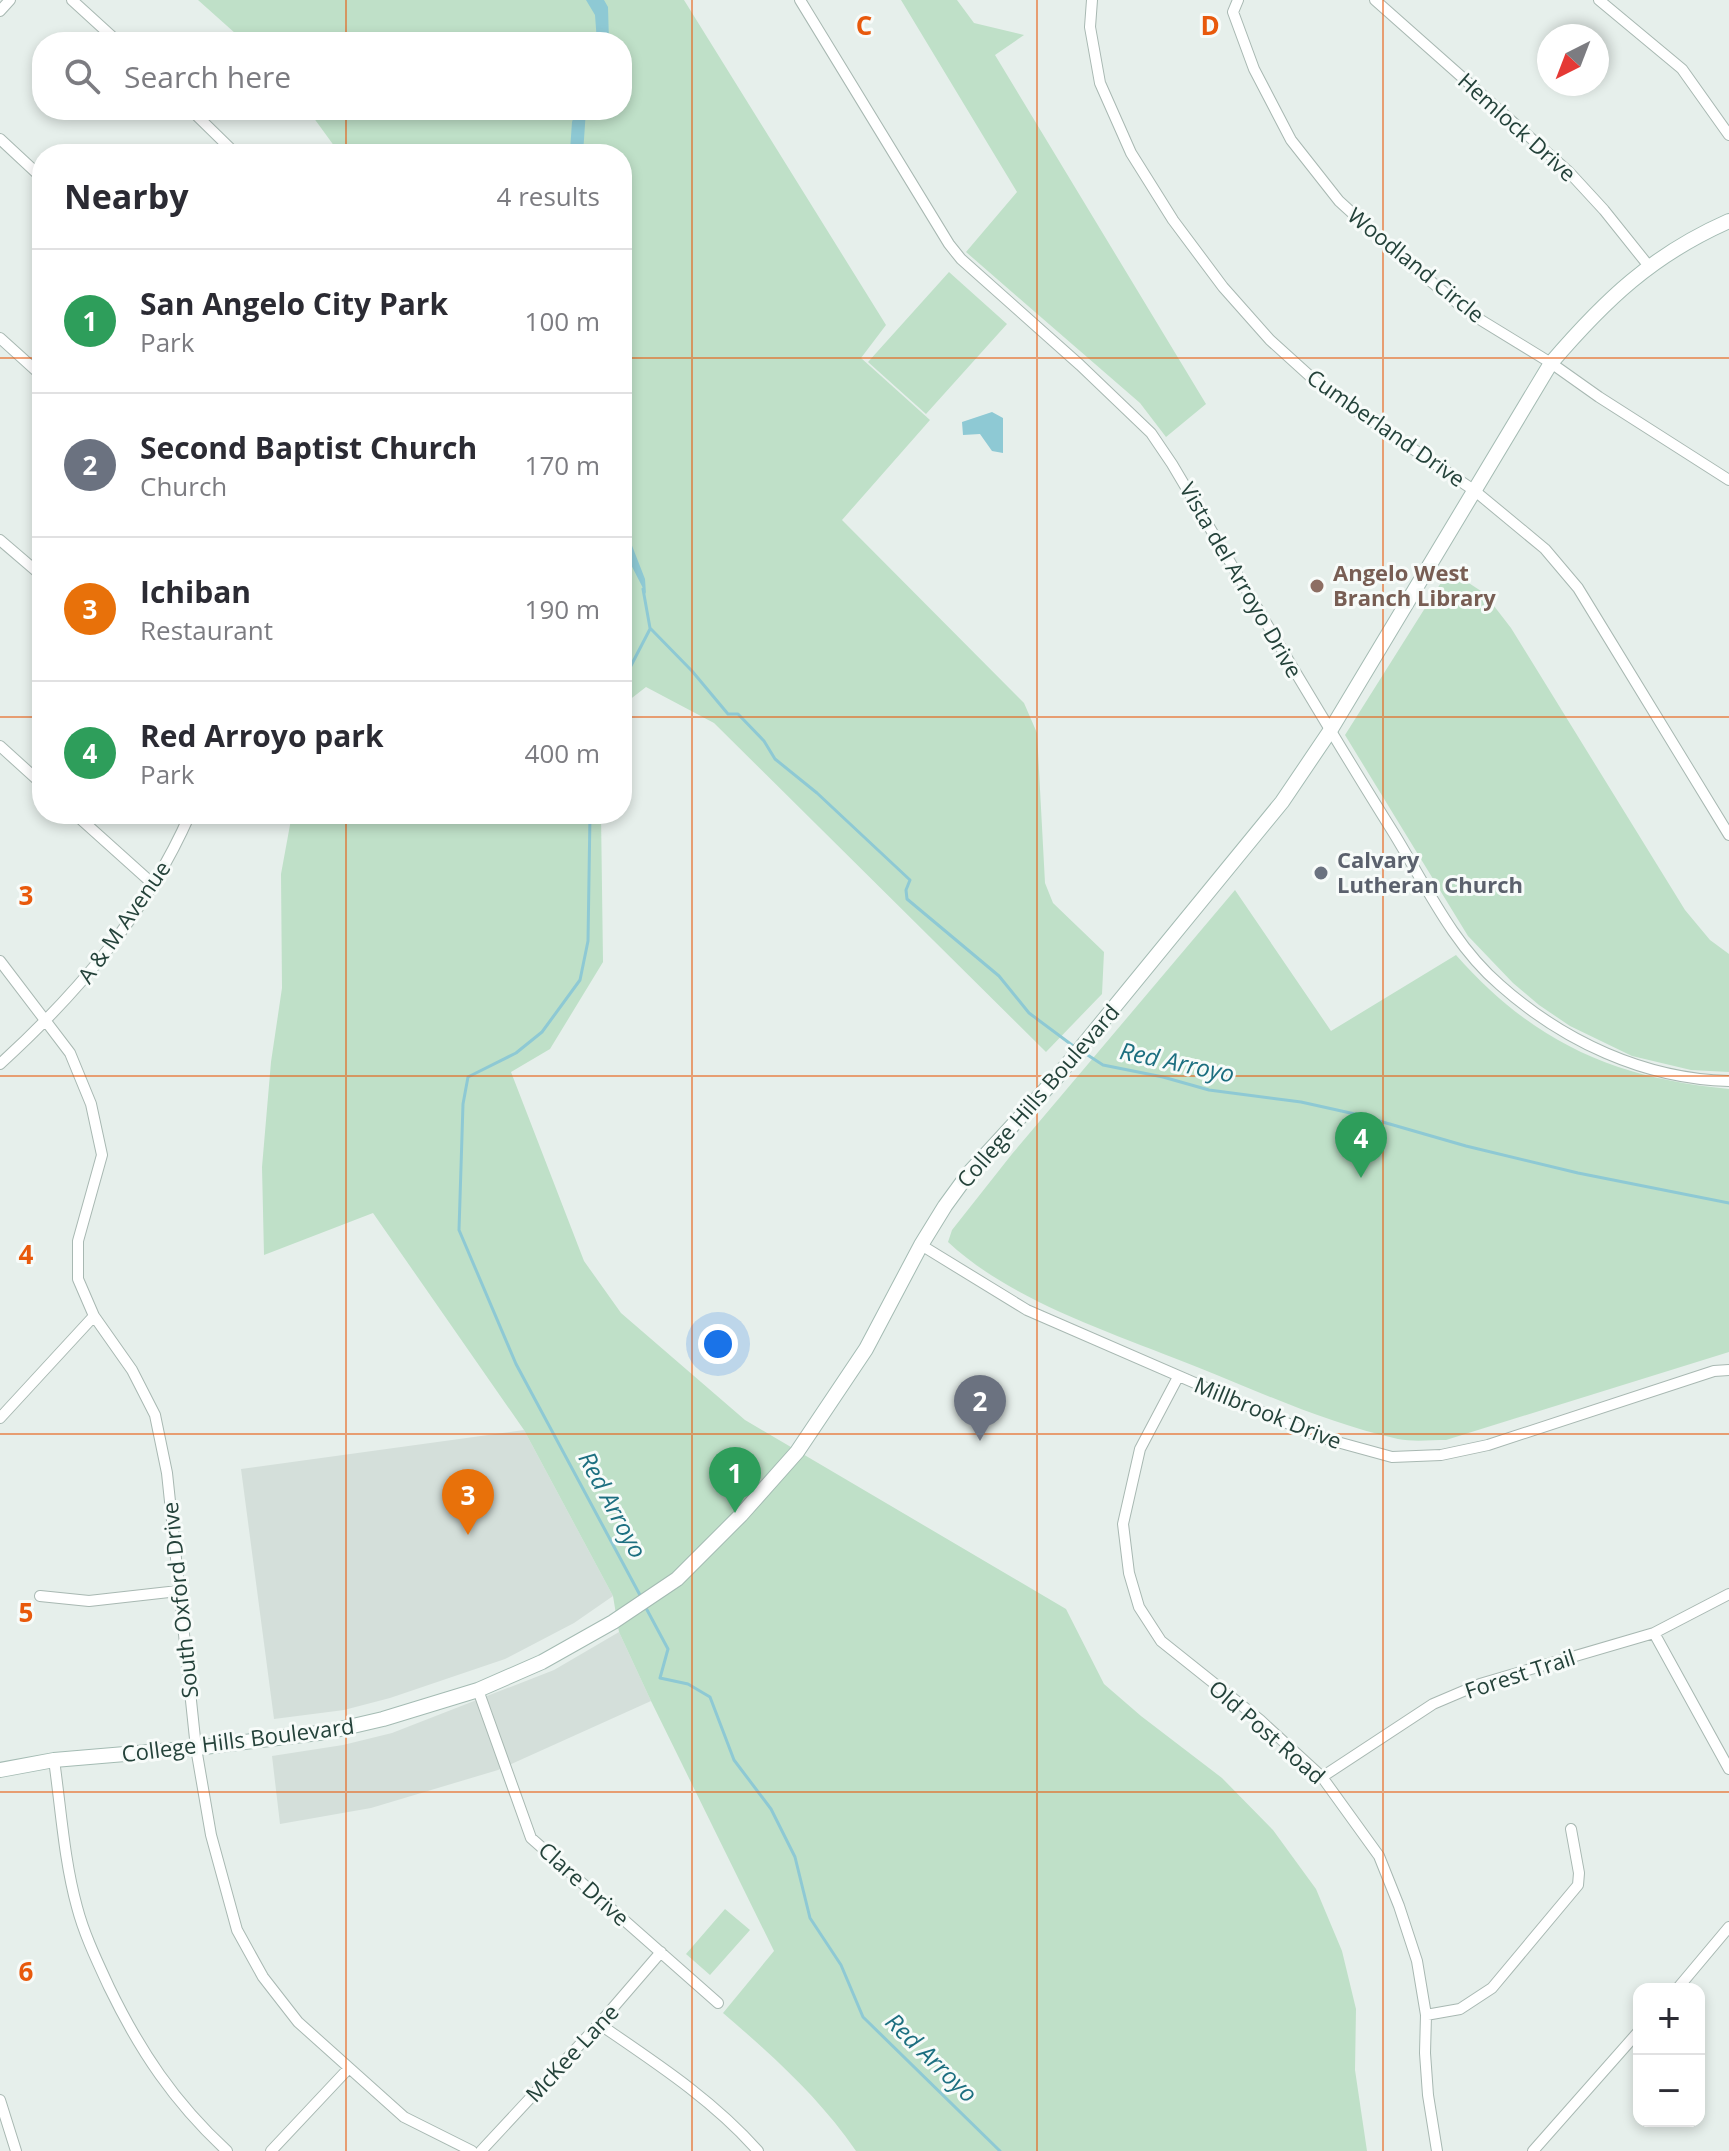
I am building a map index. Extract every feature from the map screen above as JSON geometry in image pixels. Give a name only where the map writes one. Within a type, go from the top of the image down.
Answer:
[{"type":"street","points":[[0,11],[10,0]]},
{"type":"street","points":[[72,0],[107,32]]},
{"type":"street","name":"Vista del Arroyo Drive","points":[[800,0],[961,259],[1151,433],[1180,476],[1330,731],[1470,954],[1498,985],[1556,1029],[1622,1061],[1697,1080],[1729,1081]]},
{"type":"street","name":"Cumberland Drive","points":[[1092,0],[1090,27],[1100,83],[1131,153],[1173,220],[1223,287],[1270,340],[1323,388],[1475,491],[1545,549],[1578,588],[1729,835]]},
{"type":"street","name":"Woodland Circle","points":[[1238,0],[1233,12],[1254,69],[1291,140],[1339,201],[1396,253],[1471,314],[1729,480]]},
{"type":"street","name":"Hemlock Drive","points":[[1375,0],[1569,172],[1648,265]]},
{"type":"street","points":[[1599,0],[1682,69],[1729,135]]},
{"type":"street","points":[[201,120],[226,144]]},
{"type":"street","points":[[0,139],[32,169]]},
{"type":"street","name":"College Hills Boulevard","points":[[0,1770],[54,1760],[196,1748],[354,1727],[478,1690],[542,1662],[613,1622],[677,1579],[741,1515],[797,1452],[866,1349],[921,1245],[969,1173],[1057,1077],[1282,802],[1330,731],[1551,363],[1594,313],[1648,265],[1696,235],[1729,221]]},
{"type":"street","points":[[0,338],[32,367]]},
{"type":"street","points":[[0,540],[32,567]]},
{"type":"street","points":[[0,746],[32,775]]},
{"type":"street","points":[[86,824],[154,885]]},
{"type":"street","name":"A & M Avenue","points":[[0,1064],[46,1022],[95,968],[154,885],[185,824]]},
{"type":"street","name":"South Oxford Drive","points":[[0,961],[70,1053],[91,1104],[102,1155],[78,1241],[78,1279],[94,1316],[132,1370],[155,1415],[167,1473],[196,1748],[211,1835],[237,1930],[263,1977],[298,2022],[404,2117],[472,2151]]},
{"type":"street","name":"Millbrook Drive","points":[[921,1245],[1027,1310],[1319,1437],[1392,1457],[1441,1455],[1488,1445],[1714,1371],[1729,1370]]},
{"type":"street","points":[[0,1418],[94,1316]]},
{"type":"street","name":"Old Post Road","points":[[1178,1377],[1140,1449],[1123,1524],[1129,1573],[1139,1607],[1161,1641],[1260,1720],[1322,1777],[1379,1856],[1417,1961],[1426,2015],[1428,2095],[1437,2151]]},
{"type":"street","points":[[40,1596],[89,1601],[178,1591]]},
{"type":"street","name":"Forest Trail","points":[[1322,1777],[1433,1704],[1480,1684],[1654,1633],[1729,1594]]},
{"type":"street","points":[[1654,1633],[1729,1769]]},
{"type":"street","name":"Clare Drive","points":[[478,1690],[531,1838],[718,2003]]},
{"type":"street","points":[[54,1760],[77,1906],[97,1961],[133,2036],[163,2081],[200,2126],[227,2151]]},
{"type":"street","points":[[1426,2015],[1460,2009],[1492,1988],[1578,1885],[1579,1873],[1571,1829]]},
{"type":"street","points":[[1682,1983],[1729,1927]]},
{"type":"street","name":"McKee Lane","points":[[481,2151],[661,1952]]},
{"type":"street","points":[[599,2024],[682,2081],[735,2124],[758,2151]]},
{"type":"street","points":[[1533,2151],[1633,2038]]},
{"type":"street","points":[[271,2151],[349,2068]]},
{"type":"street","points":[[0,2100],[16,2151]]},
{"type":"shaded area","points":[[524,1430],[613,1596],[574,1623],[505,1659],[390,1698],[344,1710],[274,1719],[241,1469]]},
{"type":"shaded area","points":[[619,1632],[651,1701],[498,1770],[371,1808],[280,1824],[272,1756],[343,1745],[392,1733],[554,1670]]},
{"type":"green space","points":[[198,0],[684,0],[886,325],[861,358],[930,420],[842,520],[1024,703],[1037,733],[1045,883],[1053,903],[1104,952],[1102,994],[1046,1052],[714,723],[646,687],[632,698],[632,144],[333,144],[315,120],[632,120],[632,32],[234,32]]},
{"type":"green space","points":[[901,0],[957,0],[974,23],[1024,35],[995,55],[1206,404],[1166,437],[1140,403],[966,252],[1017,192]]},
{"type":"green space","points":[[949,272],[1007,324],[926,414],[868,362]]},
{"type":"green space","points":[[1449,570],[1484,593],[1511,628],[1685,910],[1710,940],[1729,954],[1729,1072],[1691,1070],[1632,1056],[1570,1026],[1513,983],[1468,936],[1345,735]]},
{"type":"green space","points":[[290,824],[601,824],[603,962],[550,1049],[511,1072],[584,1261],[621,1313],[745,1420],[1066,1609],[1104,1684],[1222,1778],[1273,1830],[1316,1889],[1342,1951],[1356,2009],[1355,2070],[1367,2151],[856,2151],[811,2095],[723,2013],[774,1951],[619,1632],[613,1596],[524,1430],[373,1213],[264,1255],[262,1167],[271,1062],[282,988],[281,874]]},
{"type":"green space","points":[[1235,890],[1331,1031],[1456,955],[1515,1012],[1579,1051],[1649,1076],[1729,1089],[1729,1352],[1446,1440],[1404,1440],[1372,1433],[1296,1407],[1066,1315],[1003,1282],[948,1242],[952,1230],[1012,1154]]},
{"type":"green space","points":[[725,1909],[750,1930],[710,1975],[686,1954]]},
{"type":"water","points":[[586,0],[604,0],[608,7],[609,32],[596,32],[595,15]]},
{"type":"water","points":[[585,120],[584,144],[570,144],[572,122]]},
{"type":"water","points":[[992,412],[1003,418],[1003,453],[992,451],[980,434],[963,435],[962,422]]},
{"type":"water","points":[[632,546],[645,579],[646,594],[632,567]]},
{"type":"waterway","name":"Red Arroyo","points":[[643,589],[650,628],[728,714],[738,714],[764,741],[775,759],[817,793],[910,880],[907,899],[999,976],[1029,1013],[1076,1048]]},
{"type":"waterway","name":"Red Arroyo","points":[[632,664],[650,629]]},
{"type":"waterway","name":"Red Arroyo","points":[[590,824],[588,941],[580,980],[542,1032],[516,1053],[468,1077],[463,1104],[459,1230],[516,1364],[641,1597]]},
{"type":"waterway","name":"Red Arroyo","points":[[1083,1052],[1103,1065],[1209,1090],[1301,1102],[1578,1173],[1729,1203]]},
{"type":"waterway","name":"Red Arroyo","points":[[646,1608],[668,1649],[660,1678],[688,1684],[710,1697],[734,1760],[771,1809],[795,1857],[810,1918],[841,1965],[863,2017],[1000,2151]]},
{"type":"place","name":"Angelo West Branch Library","points":[[1317,586]]},
{"type":"place","name":"Calvary Lutheran Church","points":[[1321,873]]},
{"type":"place","name":"Red Arroyo park","points":[[1361,1178]]},
{"type":"place","name":"Second Baptist Church","points":[[980,1441]]},
{"type":"place","name":"San Angelo City Park","points":[[735,1513]]},
{"type":"place","name":"Ichiban","points":[[468,1535]]}]
